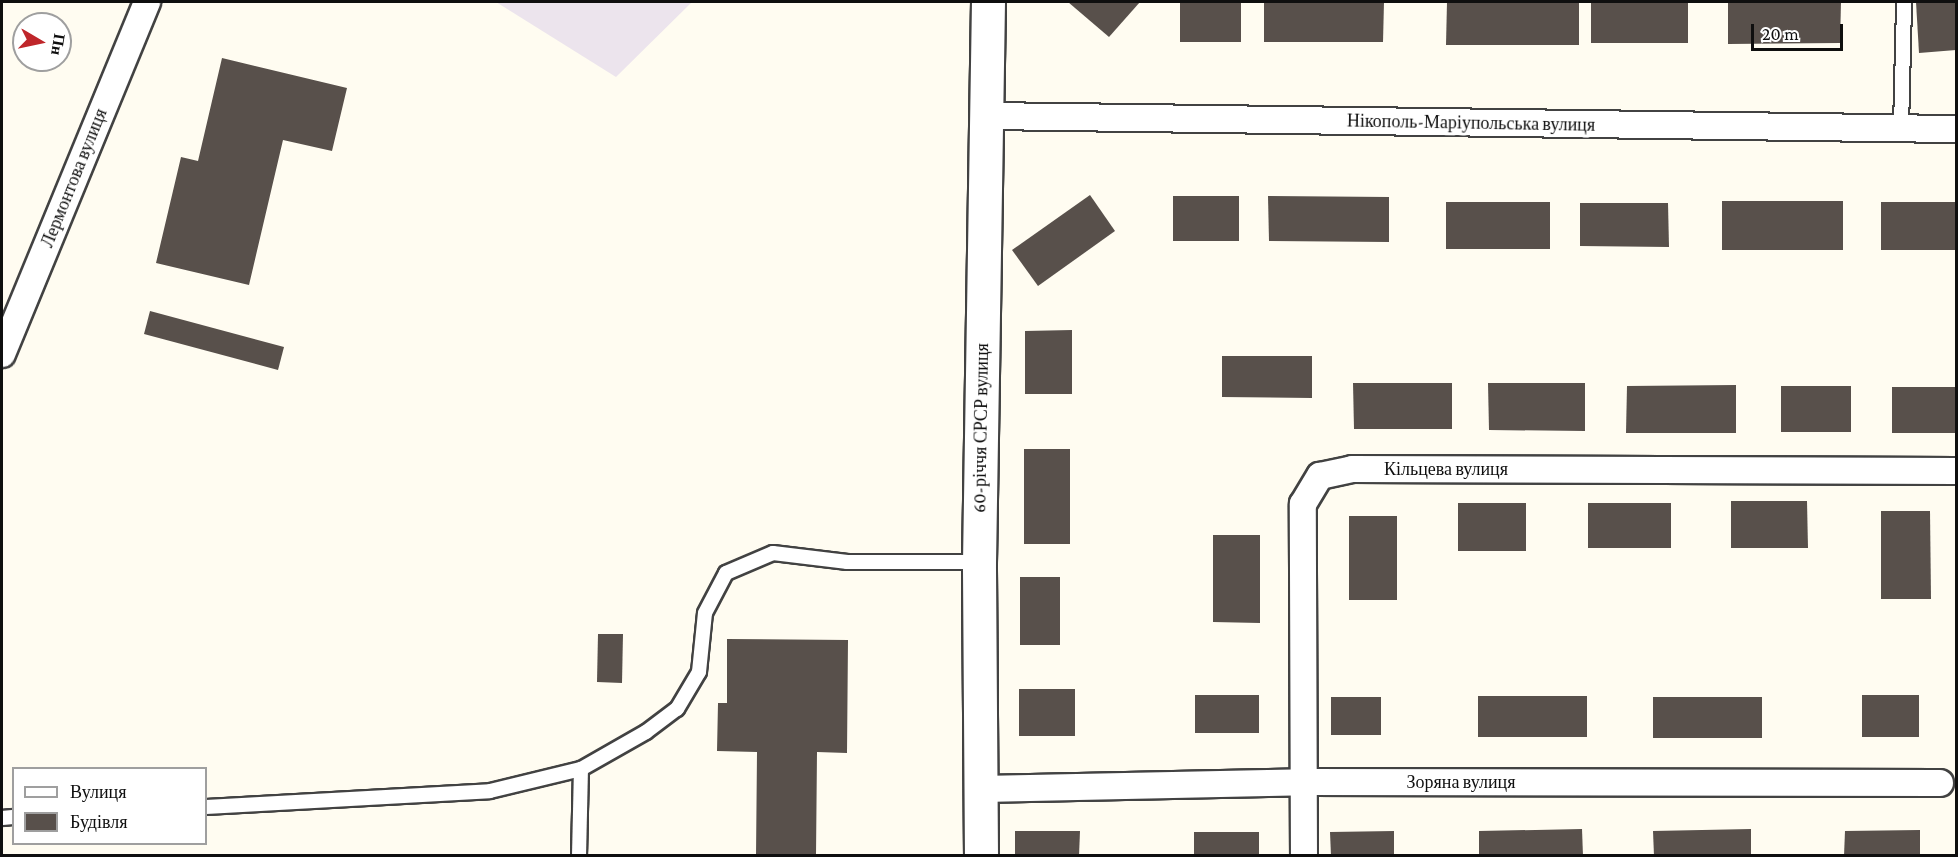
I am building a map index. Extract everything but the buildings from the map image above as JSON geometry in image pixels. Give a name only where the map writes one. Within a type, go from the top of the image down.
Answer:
[{"type":"street","name":"Лермонтова вулиця","points":[[2,354],[147,2]]},
{"type":"street","name":"60-річчя СРСР вулиця","points":[[981,855],[980,562],[988,2]]},
{"type":"street","name":"Нікополь-Маріупольська вулиця","points":[[986,116],[1956,129]]},
{"type":"street","name":"Кільцева вулиця","points":[[1304,855],[1303,504],[1320,476],[1352,469],[1956,471]]},
{"type":"street","name":"Зоряна вулиця","points":[[982,789],[1304,782],[1940,783]]},
{"type":"lane","points":[[1900,128],[1904,2]]},
{"type":"lane","points":[[207,807],[490,791],[581,769],[646,732],[677,709],[699,672],[705,613],[726,573],[773,553],[847,562],[980,562]]},
{"type":"lane","points":[[579,855],[581,769]]},
{"type":"shaded area","points":[[496,2],[692,2],[616,77]]}]
